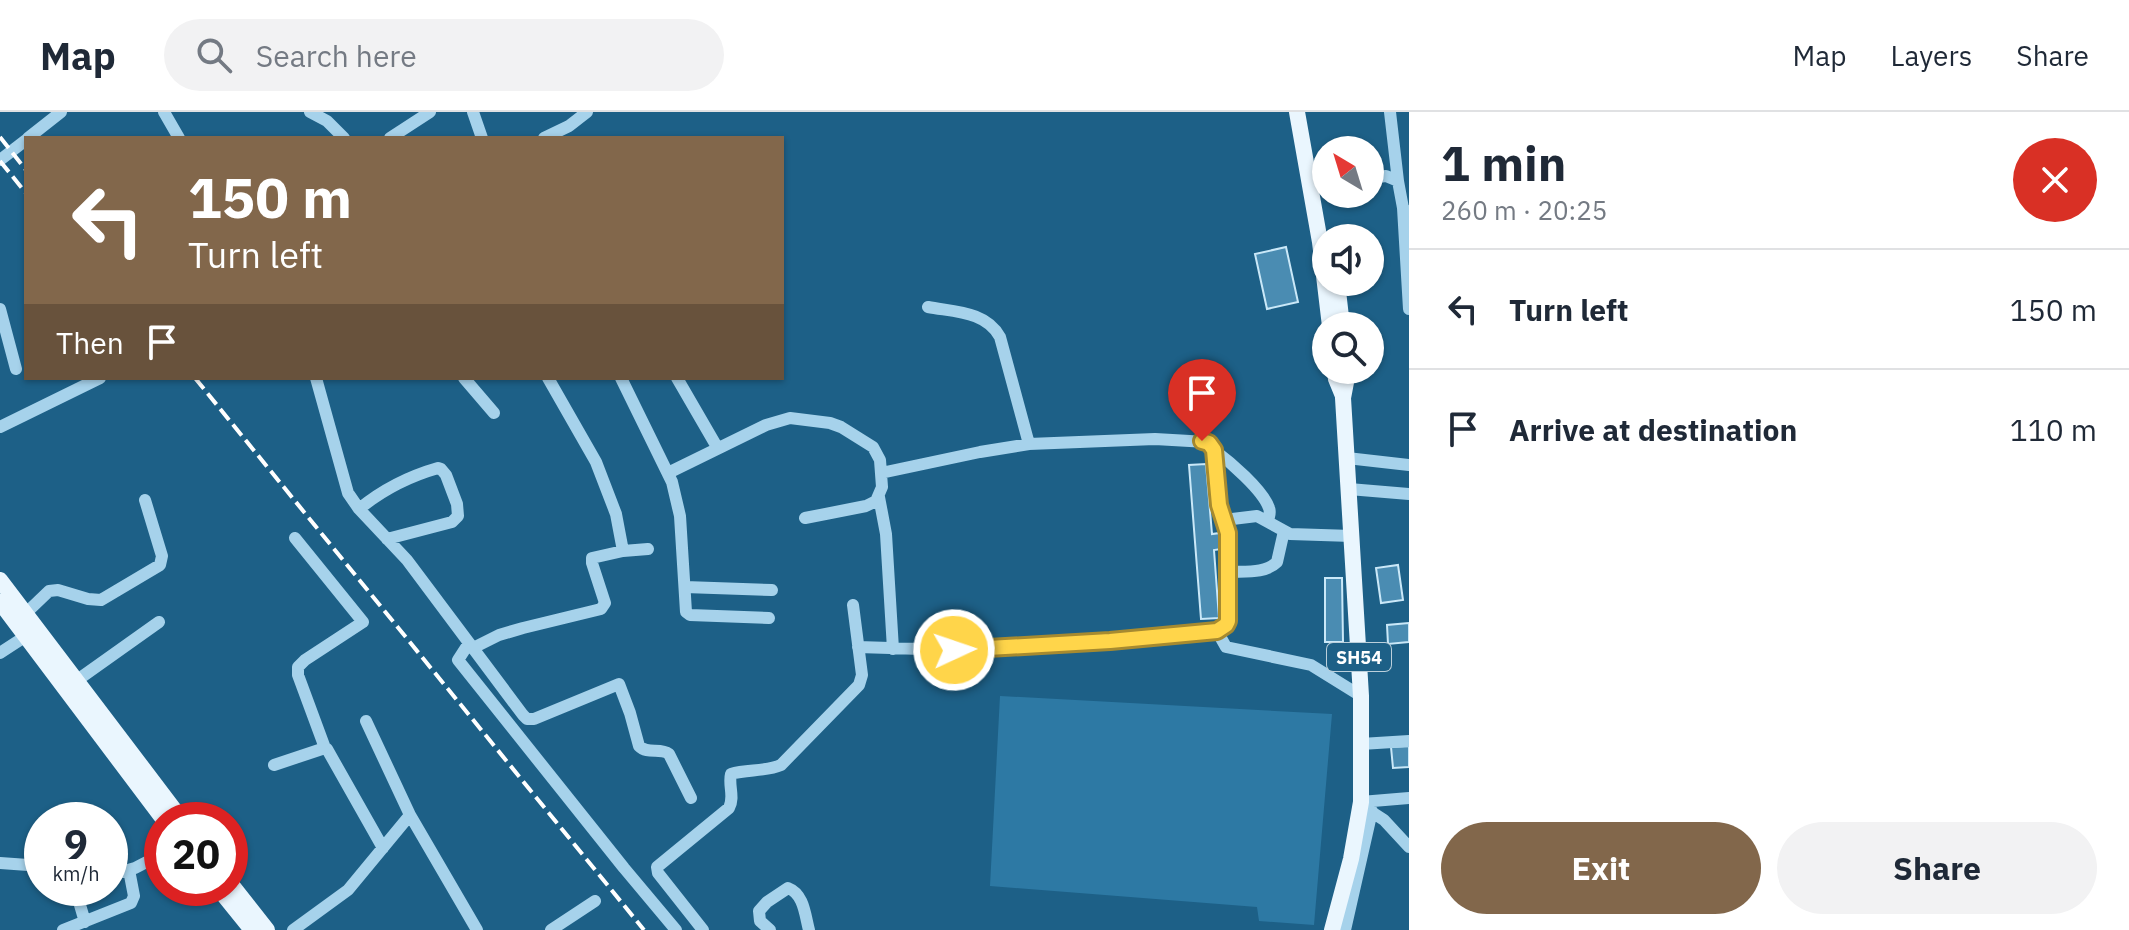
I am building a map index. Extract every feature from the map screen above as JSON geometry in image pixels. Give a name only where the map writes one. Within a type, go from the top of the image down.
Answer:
[{"type":"main road","points":[[1297,112],[1320,242],[1328,312]]},
{"type":"main road","points":[[1308,112],[1313,136]]},
{"type":"main road","name":"SH54","points":[[1334,922],[1364,807],[1352,536],[1343,398],[1339,384]]},
{"type":"main road","name":"SH54","points":[[1343,398],[1346,384]]},
{"type":"main road","points":[[0,580],[168,802]]},
{"type":"main road","points":[[0,602],[150,802]]},
{"type":"main road","points":[[233,906],[252,930]]},
{"type":"main road","points":[[248,906],[267,930]]},
{"type":"street","points":[[31,136],[61,112]]},
{"type":"street","points":[[164,112],[178,136]]},
{"type":"street","points":[[310,112],[327,121],[342,136]]},
{"type":"street","points":[[393,136],[430,112]]},
{"type":"street","points":[[473,112],[481,136]]},
{"type":"street","points":[[551,136],[587,112]]},
{"type":"street","points":[[1390,112],[1398,181],[1406,211],[1409,309]]},
{"type":"street","points":[[0,160],[24,141]]},
{"type":"street","points":[[1384,176],[1398,181]]},
{"type":"street","points":[[928,307],[978,316],[996,329],[1029,444]]},
{"type":"street","points":[[0,309],[16,369]]},
{"type":"street","points":[[0,427],[96,380]]},
{"type":"street","points":[[317,380],[345,486],[359,509],[407,560],[527,719],[534,719],[619,684],[639,746],[646,751],[669,754],[691,798]]},
{"type":"street","points":[[466,380],[494,413]]},
{"type":"street","points":[[549,380],[596,462],[616,514],[623,551]]},
{"type":"street","points":[[622,380],[674,491],[680,516],[685,610],[690,615],[769,618]]},
{"type":"street","points":[[678,380],[717,447]]},
{"type":"street","points":[[668,473],[778,420],[800,418],[830,423],[869,444],[878,455],[881,473],[879,497],[886,534],[893,649]]},
{"type":"street","points":[[881,473],[1029,444],[1155,439],[1202,441],[1209,443],[1243,475],[1264,500],[1270,511],[1268,521]]},
{"type":"street","points":[[858,647],[969,649],[1217,631],[1228,621],[1228,533],[1219,505],[1214,450]]},
{"type":"street","points":[[1347,458],[1409,465]]},
{"type":"street","points":[[359,509],[372,499],[423,474],[438,468],[444,472],[457,504],[457,518],[387,539]]},
{"type":"street","points":[[1349,489],[1409,494]]},
{"type":"street","points":[[805,518],[866,506],[879,497]]},
{"type":"street","points":[[25,614],[49,591],[58,590],[101,600],[160,565],[162,556],[145,500]]},
{"type":"street","points":[[1224,520],[1257,516],[1297,535],[1352,536]]},
{"type":"street","points":[[1228,572],[1265,570],[1274,566],[1284,531]]},
{"type":"street","points":[[295,538],[363,622],[305,660],[298,667],[298,675],[325,748],[331,753],[383,848]]},
{"type":"street","points":[[648,549],[623,551],[592,560],[605,603],[601,609],[499,635],[471,645],[458,660],[676,930]]},
{"type":"street","points":[[685,587],[772,590]]},
{"type":"street","points":[[703,930],[658,873],[657,867],[729,808],[732,802],[731,774],[781,765],[856,689],[862,675],[853,605]]},
{"type":"street","points":[[76,681],[159,622]]},
{"type":"street","points":[[1217,631],[1226,647],[1311,665],[1361,696]]},
{"type":"street","points":[[0,653],[26,636]]},
{"type":"street","points":[[366,721],[410,815],[477,930]]},
{"type":"street","points":[[1361,744],[1409,741]]},
{"type":"street","points":[[274,765],[325,748]]},
{"type":"street","points":[[1364,807],[1409,798]]},
{"type":"street","points":[[1364,807],[1384,820],[1409,847]]},
{"type":"street","points":[[1345,930],[1364,807]]},
{"type":"street","points":[[293,930],[348,890],[410,815]]},
{"type":"street","points":[[0,863],[24,865]]},
{"type":"street","points":[[63,930],[133,901],[129,870],[144,863]]},
{"type":"street","points":[[770,930],[760,921],[759,911],[788,888],[795,891],[800,899],[809,930]]},
{"type":"street","points":[[551,930],[595,901]]},
{"type":"street","points":[[80,906],[85,922]]},
{"type":"shaded area","points":[[1000,696],[1332,714],[1314,925],[1259,921],[1257,907],[990,886]]},
{"type":"building","points":[[1286,247],[1298,302],[1267,309],[1255,254]]},
{"type":"building","points":[[1206,464],[1212,534],[1227,532],[1228,548],[1214,550],[1219,618],[1201,619],[1189,465]]},
{"type":"building","points":[[1398,565],[1403,600],[1381,603],[1376,568]]},
{"type":"building","points":[[1325,578],[1342,578],[1343,642],[1325,642]]},
{"type":"building","points":[[1409,623],[1409,642],[1388,644],[1387,625]]},
{"type":"building","points":[[1409,746],[1409,767],[1393,768],[1391,747]]},
{"type":"railway","points":[[0,137],[24,167]]},
{"type":"railway","points":[[0,161],[24,191]]},
{"type":"railway","points":[[197,380],[644,930]]},
{"type":"route","points":[[954,650],[1110,641],[1222,629],[1228,621],[1228,533],[1219,505],[1214,450],[1209,443],[1202,441]]}]
